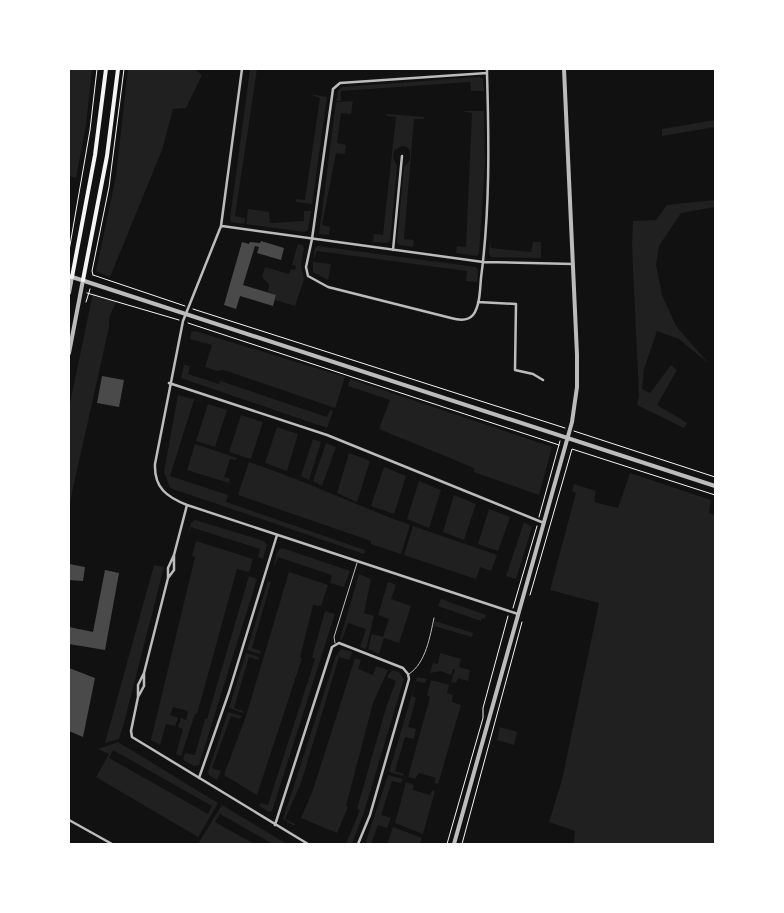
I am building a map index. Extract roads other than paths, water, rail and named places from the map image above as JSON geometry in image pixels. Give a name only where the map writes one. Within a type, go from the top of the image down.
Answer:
[{"type":"main road","points":[[70,276],[95,155],[106,69]]},
{"type":"main road","points":[[83,280],[107,156],[118,69]]},
{"type":"street","points":[[242,69],[221,226],[183,321],[169,383],[154,472],[158,484],[164,493],[187,505],[518,614]]},
{"type":"street","points":[[454,844],[568,438],[577,387],[564,69]]},
{"type":"street","points":[[487,71],[490,165],[483,262],[478,302],[472,316],[458,320],[328,286],[308,276],[306,267],[312,239],[333,89],[340,83],[487,71]]},
{"type":"street","points":[[393,250],[402,156]]},
{"type":"street","points":[[221,226],[483,262],[573,264]]},
{"type":"street","points":[[69,293],[70,276],[715,486]]},
{"type":"street","points":[[69,353],[83,280]]},
{"type":"street","points":[[478,302],[516,304],[515,370],[533,374],[543,380]]},
{"type":"street","points":[[169,383],[327,436],[544,523]]},
{"type":"street","points":[[187,505],[174,555],[168,568],[168,578],[144,673],[138,685],[138,697],[131,734],[135,740],[308,844]]},
{"type":"street","points":[[199,778],[229,692],[277,535]]},
{"type":"street","points":[[168,578],[174,570],[174,555]]},
{"type":"street","points":[[274,824],[334,643],[397,665],[408,674],[409,679],[383,772],[358,844]]},
{"type":"street","points":[[138,697],[144,686],[144,673]]},
{"type":"street","points":[[69,820],[112,844]]},
{"type":"lane","points":[[334,643],[357,561]]},
{"type":"lane","points":[[408,674],[416,668],[423,655],[434,618]]}]
